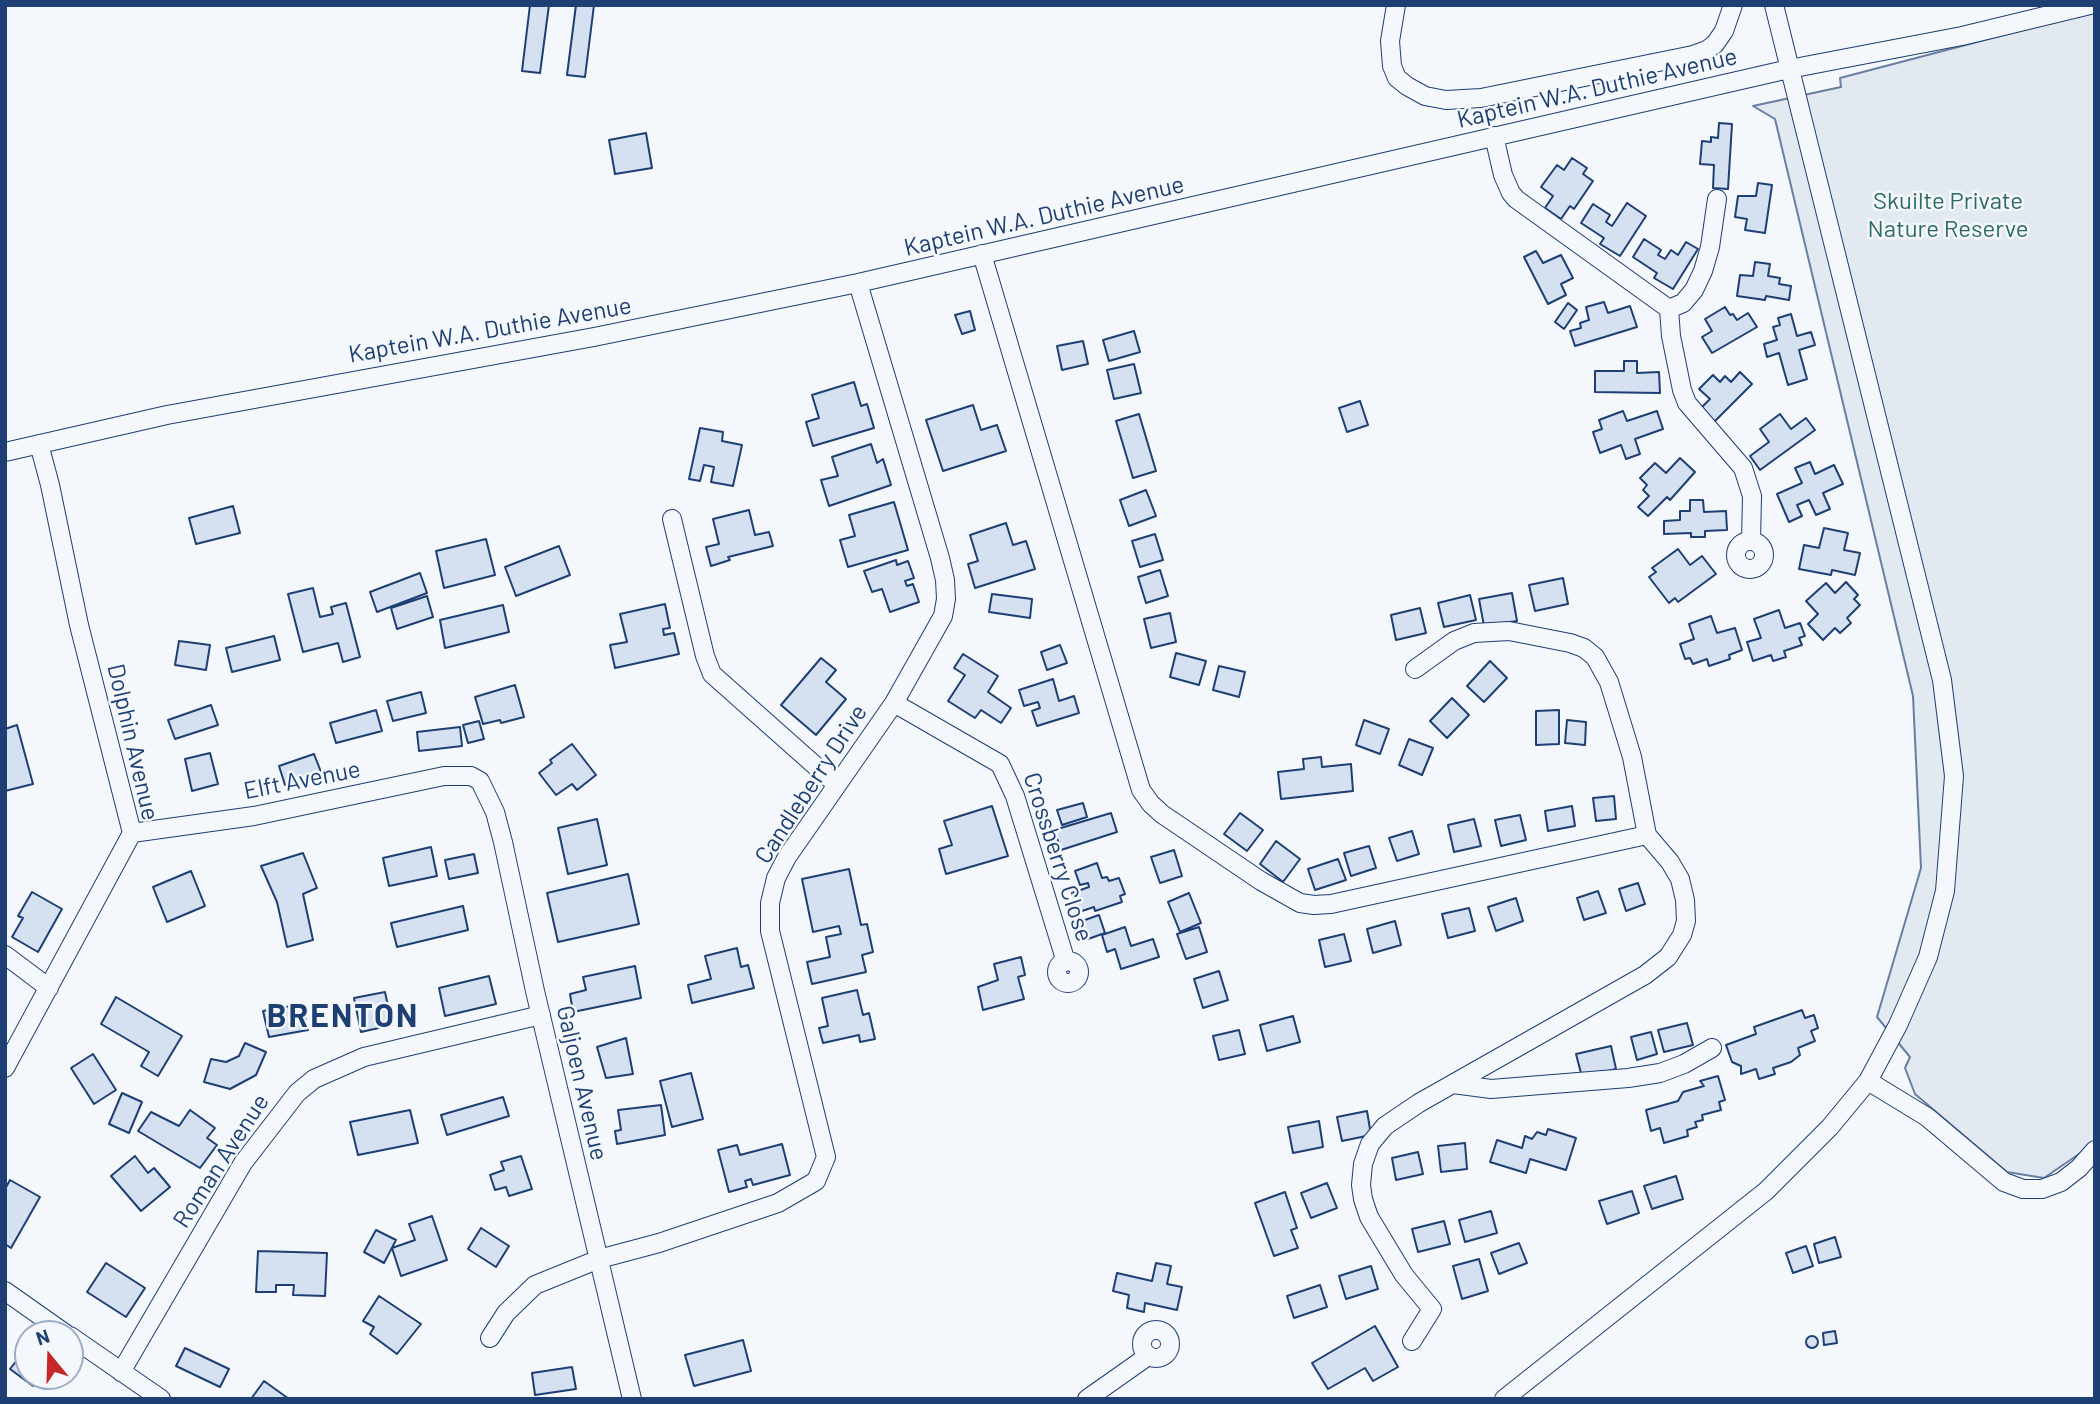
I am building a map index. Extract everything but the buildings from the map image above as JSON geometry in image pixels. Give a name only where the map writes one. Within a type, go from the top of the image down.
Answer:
[{"type":"street","points":[[1396,5],[1390,41],[1392,66],[1397,78],[1425,96],[1446,100],[1481,98],[1693,55],[1715,44],[1724,31],[1733,5]]},
{"type":"street","points":[[1504,1399],[1766,1191],[1830,1127],[1868,1081],[1898,1025],[1928,957],[1945,891],[1954,776],[1942,680],[1774,5]]},
{"type":"street","name":"Kaptein W.A. Duthie Avenue","points":[[5,452],[208,407],[594,337],[858,284],[1789,69],[1962,36],[2090,5]]},
{"type":"street","points":[[1494,136],[1503,175],[1516,199],[1669,309]]},
{"type":"street","points":[[1669,309],[1689,297],[1703,271],[1710,247],[1717,199]]},
{"type":"street","points":[[982,254],[1141,790],[1162,814],[1261,881],[1300,903],[1314,905],[1331,904],[1647,835]]},
{"type":"street","name":"Candleberry Drive","points":[[491,1338],[506,1313],[535,1285],[599,1259],[659,1243],[778,1203],[816,1181],[826,1157],[770,931],[776,878],[787,857],[894,703],[943,616],[946,599],[945,580],[858,284]]},
{"type":"street","points":[[1669,309],[1671,337],[1687,403],[1743,468],[1752,496],[1751,541]]},
{"type":"street","name":"Dolphin Avenue","points":[[5,1068],[132,833],[79,625],[51,485],[39,444]]},
{"type":"street","points":[[672,519],[705,656],[712,674],[837,785]]},
{"type":"street","points":[[1412,1341],[1432,1309],[1404,1275],[1369,1217],[1361,1185],[1363,1164],[1370,1144],[1385,1126],[1419,1103],[1645,975],[1668,957],[1682,935],[1686,921],[1680,879],[1647,835],[1632,757],[1609,682],[1595,657],[1584,648],[1570,643],[1509,631],[1474,633],[1454,641],[1415,669]]},
{"type":"street","name":"Crossberry Close","points":[[894,703],[1000,764],[1015,796],[1066,962]]},
{"type":"street","name":"Elft Avenue","points":[[132,833],[254,816],[444,776],[462,774],[480,781]]},
{"type":"street","name":"Galjoen Avenue","points":[[480,781],[495,812],[503,842],[632,1399]]},
{"type":"street","points":[[5,955],[49,988]]},
{"type":"street","name":"Roman Avenue","points":[[121,1372],[243,1163],[297,1093],[314,1079],[364,1057],[541,1015]]},
{"type":"street","points":[[1453,1084],[1491,1089],[1628,1078],[1660,1073],[1684,1064],[1712,1048]]},
{"type":"street","points":[[1868,1081],[1927,1117],[2004,1182],[2023,1189],[2042,1189],[2061,1182],[2079,1168],[2095,1150]]},
{"type":"street","points":[[5,1291],[47,1320]]},
{"type":"street","points":[[84,1346],[161,1399]]},
{"type":"street","points":[[1087,1399],[1147,1356]]},
{"type":"green space","name":"Skuilte Private Nature Reserve","points":[[2095,11],[2095,1143],[2044,1178],[2007,1172],[1915,1094],[1905,1068],[1910,1057],[1877,1017],[1921,868],[1913,696],[1775,119],[1753,106],[1841,87],[1840,78]]},
{"type":"district","name":"BRENTON","points":[[343,1016]]}]
